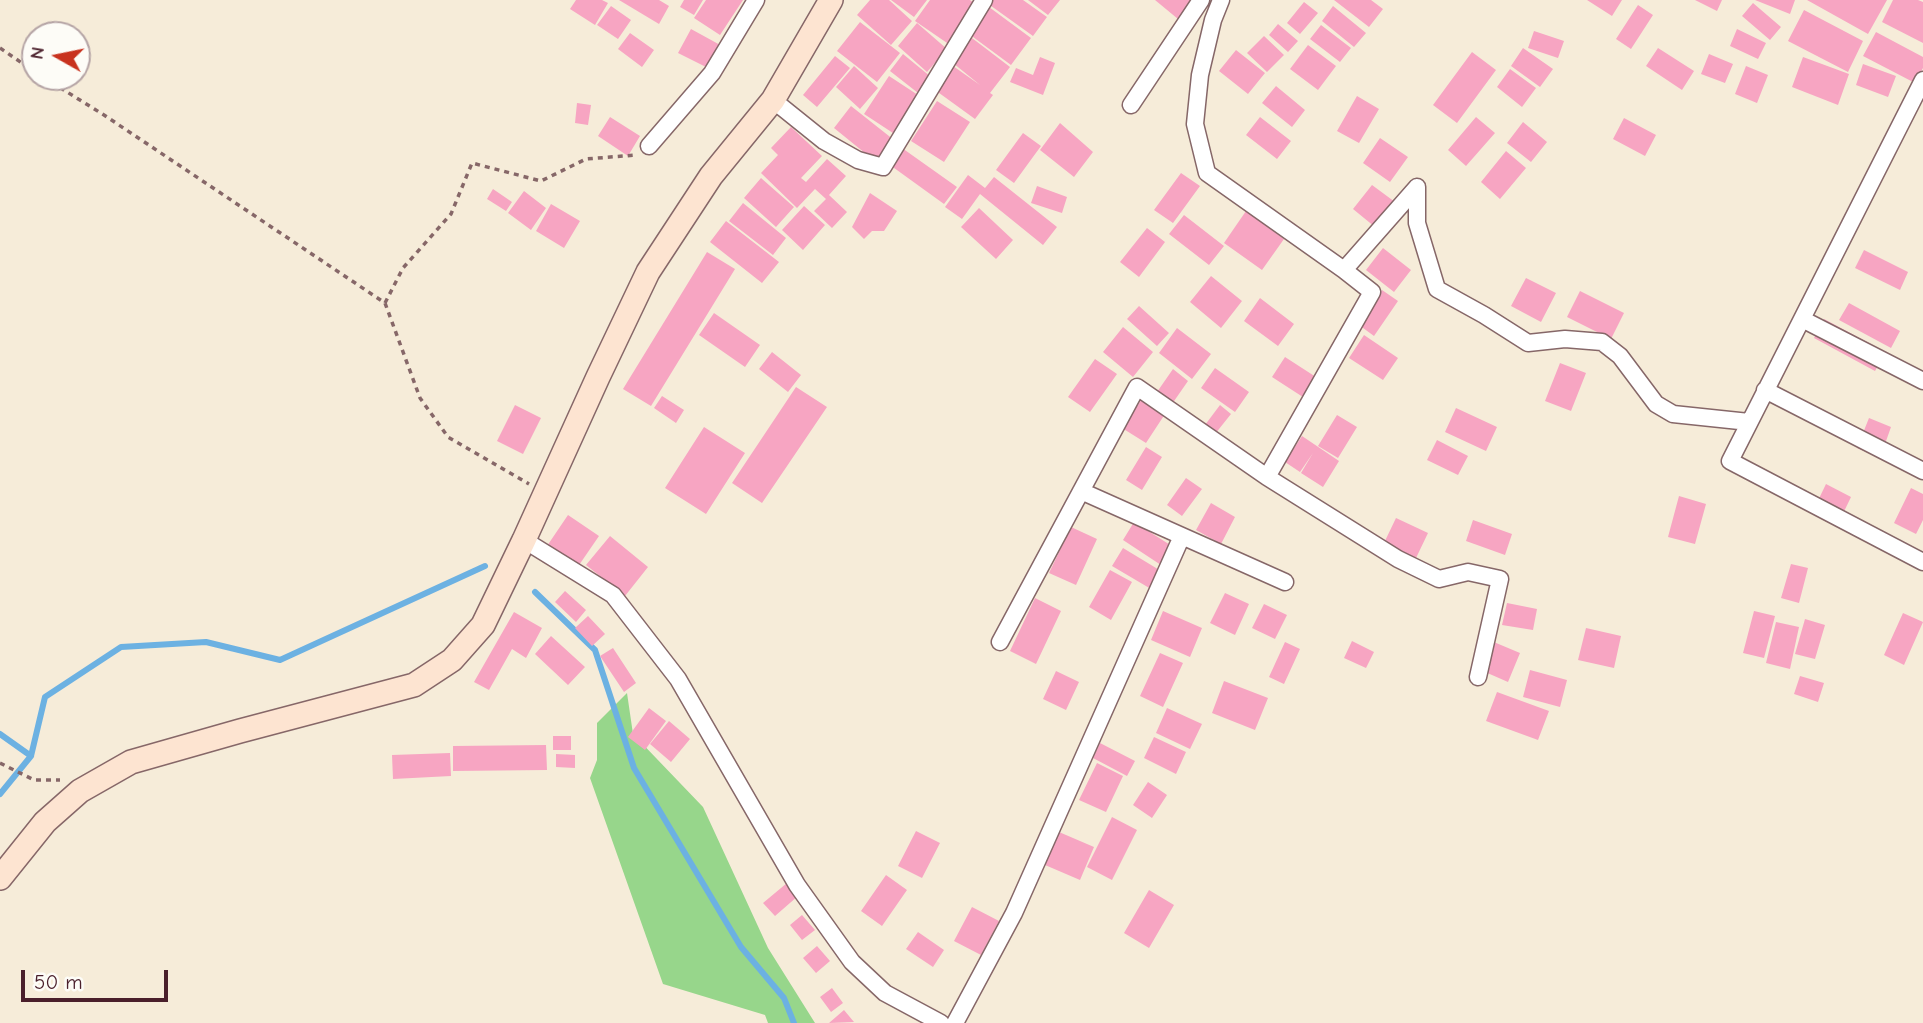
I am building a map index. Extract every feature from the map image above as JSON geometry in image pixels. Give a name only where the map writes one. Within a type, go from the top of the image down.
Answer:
[{"type":"street","points":[[649,146],[712,73],[756,0]]},
{"type":"street","points":[[0,878],[46,822],[80,791],[131,762],[414,685],[452,660],[483,625],[648,272],[711,176],[774,100],[831,0]]},
{"type":"street","points":[[774,100],[824,141],[858,160],[883,167],[984,0]]},
{"type":"street","points":[[1131,105],[1201,0]]},
{"type":"street","points":[[1221,0],[1213,20],[1200,75],[1195,124],[1207,173],[1372,292],[1267,477]]},
{"type":"street","points":[[1923,80],[1730,461],[1923,562]]},
{"type":"street","points":[[1344,270],[1417,187],[1417,223],[1437,289],[1528,343],[1565,339],[1602,342],[1620,356],[1656,404],[1673,414],[1749,422]]},
{"type":"street","points":[[1802,319],[1923,381]]},
{"type":"street","points":[[1000,642],[1137,387],[1267,477],[1398,559],[1438,579],[1468,572],[1500,579],[1478,677]]},
{"type":"street","points":[[1765,390],[1923,471]]},
{"type":"street","points":[[1081,491],[1285,582]]},
{"type":"street","points":[[955,1023],[1014,913],[1182,536]]},
{"type":"street","points":[[524,540],[613,595],[678,678],[797,885],[852,962],[885,993],[941,1023]]},
{"type":"path","points":[[0,48],[21,62]]},
{"type":"path","points":[[65,91],[385,303],[420,398],[449,437],[545,494]]},
{"type":"path","points":[[385,303],[403,268],[451,214],[472,163],[541,181],[586,159],[637,155],[649,146]]},
{"type":"path","points":[[0,763],[34,780]]},
{"type":"green space","points":[[627,693],[633,734],[703,807],[768,948],[815,1023],[768,1023],[765,1015],[663,984],[590,778],[597,760],[597,723]]},
{"type":"building","points":[[576,0],[602,0],[608,3],[595,25],[570,9]]},
{"type":"building","points":[[619,0],[659,0],[669,6],[659,24]]},
{"type":"building","points":[[684,0],[703,0],[694,15],[680,7]]},
{"type":"building","points":[[706,0],[743,0],[720,35],[694,18]]},
{"type":"building","points":[[870,0],[889,0],[912,21],[891,45],[857,15]]},
{"type":"building","points":[[891,0],[927,0],[914,17]]},
{"type":"building","points":[[930,0],[970,0],[977,5],[950,45],[915,21]]},
{"type":"building","points":[[989,0],[1023,0],[1047,17],[1033,36],[987,3]]},
{"type":"building","points":[[1028,0],[1060,0],[1048,15]]},
{"type":"building","points":[[1155,0],[1193,0],[1178,19]]},
{"type":"building","points":[[1334,0],[1371,0],[1383,9],[1369,27]]},
{"type":"building","points":[[1587,0],[1622,0],[1612,16]]},
{"type":"building","points":[[1695,0],[1722,0],[1717,11]]},
{"type":"building","points":[[1755,0],[1795,0],[1790,14]]},
{"type":"building","points":[[1807,0],[1887,0],[1868,34]]},
{"type":"building","points":[[1893,0],[1923,2],[1923,43],[1882,22]]},
{"type":"building","points":[[1304,2],[1318,13],[1300,34],[1287,23]]},
{"type":"building","points":[[1753,3],[1781,27],[1770,40],[1742,16]]},
{"type":"building","points":[[1638,5],[1653,15],[1631,49],[1616,39]]},
{"type":"building","points":[[611,6],[631,20],[618,39],[597,25]]},
{"type":"building","points":[[1333,6],[1366,33],[1354,47],[1322,21]]},
{"type":"building","points":[[989,7],[1031,38],[1011,65],[969,34]]},
{"type":"building","points":[[1804,10],[1863,41],[1848,72],[1788,41]]},
{"type":"building","points":[[860,22],[900,53],[877,82],[837,51]]},
{"type":"building","points":[[917,23],[947,49],[927,72],[898,46]]},
{"type":"building","points":[[1278,24],[1298,41],[1288,52],[1269,35]]},
{"type":"building","points":[[1321,25],[1351,48],[1340,62],[1310,39]]},
{"type":"building","points":[[691,29],[722,46],[710,69],[678,53]]},
{"type":"building","points":[[1737,29],[1766,43],[1758,59],[1730,46]]},
{"type":"building","points":[[1534,31],[1564,41],[1558,58],[1528,48]]},
{"type":"building","points":[[1876,32],[1923,57],[1923,68],[1915,83],[1863,56]]},
{"type":"building","points":[[630,33],[654,50],[642,67],[618,49]]},
{"type":"building","points":[[1264,36],[1284,55],[1267,72],[1247,53]]},
{"type":"building","points":[[972,38],[1010,67],[975,119],[935,90],[953,66],[980,85],[953,63]]},
{"type":"building","points":[[1308,45],[1336,66],[1318,90],[1290,69]]},
{"type":"building","points":[[1523,48],[1553,69],[1540,87],[1511,66]]},
{"type":"building","points":[[1658,48],[1694,71],[1682,90],[1646,66]]},
{"type":"building","points":[[1236,50],[1265,73],[1248,94],[1219,71]]},
{"type":"building","points":[[1472,52],[1496,70],[1457,123],[1433,105]]},
{"type":"building","points":[[903,54],[931,77],[918,93],[890,71]]},
{"type":"building","points":[[1709,54],[1733,64],[1725,83],[1701,74]]},
{"type":"building","points":[[835,56],[850,68],[817,107],[803,95]]},
{"type":"building","points":[[1040,57],[1055,63],[1043,95],[1010,82],[1016,68],[1033,75]]},
{"type":"building","points":[[1803,57],[1849,74],[1838,105],[1792,87]]},
{"type":"building","points":[[1863,64],[1896,76],[1888,97],[1856,85]]},
{"type":"building","points":[[854,66],[878,88],[860,109],[836,87]]},
{"type":"building","points":[[1746,66],[1768,75],[1757,103],[1735,94]]},
{"type":"building","points":[[1510,69],[1536,88],[1522,107],[1497,87]]},
{"type":"building","points":[[889,76],[918,95],[893,133],[864,114]]},
{"type":"building","points":[[1276,86],[1305,110],[1292,127],[1262,103]]},
{"type":"building","points":[[1357,96],[1379,109],[1359,143],[1337,131]]},
{"type":"building","points":[[937,101],[970,122],[944,162],[911,141]]},
{"type":"building","points":[[577,103],[591,105],[588,125],[575,123]]},
{"type":"building","points":[[851,106],[894,140],[876,162],[834,128]]},
{"type":"building","points":[[610,117],[640,136],[628,156],[598,136]]},
{"type":"building","points":[[1260,117],[1291,141],[1277,159],[1246,135]]},
{"type":"building","points":[[1476,117],[1495,133],[1466,166],[1448,150]]},
{"type":"building","points":[[1624,118],[1656,135],[1645,156],[1613,139]]},
{"type":"building","points":[[1523,122],[1547,142],[1531,162],[1507,143]]},
{"type":"building","points":[[1060,123],[1093,152],[1074,177],[1040,150]]},
{"type":"building","points":[[791,127],[822,156],[801,178],[806,182],[827,159],[846,176],[829,195],[847,212],[832,228],[814,211],[826,199],[815,189],[797,208],[761,173],[778,155],[771,148]]},
{"type":"building","points":[[1023,133],[1041,146],[1014,183],[996,170]]},
{"type":"building","points":[[1380,138],[1408,157],[1390,182],[1363,163]]},
{"type":"building","points":[[902,148],[957,187],[944,204],[890,165]]},
{"type":"building","points":[[1506,151],[1526,168],[1500,199],[1481,182]]},
{"type":"building","points":[[1181,173],[1200,186],[1173,223],[1154,210]]},
{"type":"building","points":[[968,175],[985,188],[994,177],[1057,227],[1043,245],[980,194],[962,219],[945,207]]},
{"type":"building","points":[[761,178],[794,207],[776,227],[744,198]]},
{"type":"building","points":[[1372,185],[1395,202],[1375,227],[1353,209]]},
{"type":"building","points":[[1037,186],[1067,197],[1062,213],[1031,203]]},
{"type":"building","points":[[493,189],[512,202],[506,211],[487,199]]},
{"type":"building","points":[[524,191],[546,208],[531,230],[508,213]]},
{"type":"building","points":[[870,193],[897,211],[884,231],[872,231],[864,239],[852,227]]},
{"type":"building","points":[[743,203],[786,238],[773,255],[729,221]]},
{"type":"building","points":[[551,204],[580,221],[564,248],[536,231]]},
{"type":"building","points":[[804,206],[825,225],[803,250],[782,230]]},
{"type":"building","points":[[979,208],[1013,240],[996,259],[961,227]]},
{"type":"building","points":[[1246,211],[1284,239],[1262,270],[1224,243]]},
{"type":"building","points":[[1184,215],[1224,246],[1209,265],[1169,234]]},
{"type":"building","points":[[726,221],[779,262],[762,283],[710,242]]},
{"type":"building","points":[[1147,228],[1165,242],[1139,277],[1120,262]]},
{"type":"building","points":[[1383,248],[1411,270],[1394,292],[1366,270]]},
{"type":"building","points":[[1864,250],[1908,272],[1900,290],[1855,268]]},
{"type":"building","points":[[707,252],[735,269],[651,406],[623,389]]},
{"type":"building","points":[[1211,276],[1242,301],[1221,328],[1190,302]]},
{"type":"building","points":[[1526,278],[1556,293],[1541,322],[1511,306]]},
{"type":"building","points":[[1382,290],[1398,301],[1374,336],[1359,325]]},
{"type":"building","points":[[1580,291],[1624,313],[1611,339],[1567,317]]},
{"type":"building","points":[[1260,298],[1294,324],[1278,346],[1244,321]]},
{"type":"building","points":[[1849,303],[1900,331],[1891,348],[1839,320]]},
{"type":"building","points":[[1139,306],[1169,333],[1157,346],[1127,319]]},
{"type":"building","points":[[714,313],[760,345],[745,367],[699,335]]},
{"type":"building","points":[[1824,319],[1886,352],[1875,371],[1814,338]]},
{"type":"building","points":[[1123,327],[1153,352],[1133,377],[1103,352]]},
{"type":"building","points":[[1177,328],[1211,354],[1192,379],[1159,353]]},
{"type":"building","points":[[1364,335],[1398,358],[1383,380],[1349,358]]},
{"type":"building","points":[[772,352],[801,375],[788,392],[759,369]]},
{"type":"building","points":[[1285,357],[1319,379],[1306,399],[1272,377]]},
{"type":"building","points":[[1095,359],[1117,374],[1090,412],[1068,397]]},
{"type":"building","points":[[1560,363],[1586,373],[1571,411],[1545,401]]},
{"type":"building","points":[[1215,368],[1249,392],[1235,412],[1201,388]]},
{"type":"building","points":[[1173,369],[1188,381],[1172,404],[1157,392]]},
{"type":"building","points":[[796,387],[827,407],[762,503],[732,483]]},
{"type":"building","points":[[662,396],[684,410],[676,423],[654,408]]},
{"type":"building","points":[[1142,399],[1165,414],[1146,443],[1122,428]]},
{"type":"building","points":[[515,405],[541,418],[523,454],[497,441]]},
{"type":"building","points":[[1220,405],[1231,414],[1215,434],[1205,425]]},
{"type":"building","points":[[1456,408],[1497,427],[1486,451],[1445,432]]},
{"type":"building","points":[[1337,415],[1357,427],[1338,458],[1318,446]]},
{"type":"building","points":[[1869,418],[1891,427],[1880,458],[1857,448]]},
{"type":"building","points":[[704,427],[745,453],[706,514],[665,488]]},
{"type":"building","points":[[1302,436],[1339,461],[1323,487],[1301,473],[1313,453],[1300,472],[1285,462]]},
{"type":"building","points":[[1437,440],[1468,456],[1458,475],[1427,460]]},
{"type":"building","points":[[1146,447],[1162,457],[1142,490],[1126,480]]},
{"type":"building","points":[[1186,478],[1202,489],[1182,516],[1167,505]]},
{"type":"building","points":[[1826,484],[1851,497],[1837,526],[1812,513]]},
{"type":"building","points":[[1911,488],[1923,494],[1923,520],[1916,534],[1894,523]]},
{"type":"building","points":[[1679,496],[1706,504],[1695,544],[1668,537]]},
{"type":"building","points":[[1211,503],[1235,517],[1221,544],[1196,530]]},
{"type":"building","points":[[568,515],[599,536],[577,568],[547,546]]},
{"type":"building","points":[[1396,518],[1428,533],[1416,558],[1384,543]]},
{"type":"building","points":[[1473,520],[1512,534],[1505,555],[1466,541]]},
{"type":"building","points":[[1134,522],[1175,548],[1164,567],[1123,540]]},
{"type":"building","points":[[1071,527],[1097,539],[1076,585],[1049,573]]},
{"type":"building","points":[[610,536],[648,567],[625,596],[586,565]]},
{"type":"building","points":[[1123,548],[1161,571],[1151,589],[1112,566]]},
{"type":"building","points":[[1791,564],[1808,568],[1799,603],[1781,598]]},
{"type":"building","points":[[1110,570],[1132,582],[1111,620],[1089,607]]},
{"type":"building","points":[[565,591],[586,610],[576,622],[555,602]]},
{"type":"building","points":[[1225,593],[1249,604],[1235,635],[1210,623]]},
{"type":"building","points":[[1035,598],[1061,611],[1036,664],[1010,651]]},
{"type":"building","points":[[1507,603],[1537,609],[1533,630],[1502,625]]},
{"type":"building","points":[[1264,604],[1287,615],[1275,639],[1252,628]]},
{"type":"building","points":[[1163,611],[1202,628],[1190,657],[1151,640]]},
{"type":"building","points":[[1754,611],[1775,616],[1764,658],[1743,653]]},
{"type":"building","points":[[514,612],[542,628],[526,658],[512,649],[489,690],[474,682]]},
{"type":"building","points":[[1903,613],[1923,622],[1904,665],[1884,655]]},
{"type":"building","points":[[588,616],[605,634],[592,646],[575,628]]},
{"type":"building","points":[[1805,619],[1825,625],[1815,659],[1795,654]]},
{"type":"building","points":[[1776,622],[1799,627],[1790,669],[1766,663]]},
{"type":"building","points":[[1586,628],[1621,636],[1614,668],[1578,660]]},
{"type":"building","points":[[551,636],[585,667],[568,685],[535,654]]},
{"type":"building","points":[[1489,640],[1520,653],[1508,682],[1476,668]]},
{"type":"building","points":[[1352,641],[1374,652],[1366,668],[1344,658]]},
{"type":"building","points":[[1285,642],[1300,649],[1284,684],[1269,677]]},
{"type":"building","points":[[613,648],[636,683],[624,692],[600,656]]},
{"type":"building","points":[[1160,653],[1183,663],[1163,707],[1140,696]]},
{"type":"building","points":[[1530,670],[1567,680],[1560,707],[1523,697]]},
{"type":"building","points":[[1056,671],[1079,682],[1066,710],[1043,699]]},
{"type":"building","points":[[1800,676],[1824,683],[1818,702],[1794,694]]},
{"type":"building","points":[[1224,681],[1268,698],[1255,730],[1212,713]]},
{"type":"building","points":[[1497,692],[1549,711],[1538,740],[1486,721]]},
{"type":"building","points":[[649,708],[666,721],[645,750],[628,737]]},
{"type":"building","points":[[1167,708],[1202,724],[1190,749],[1156,733]]},
{"type":"building","points":[[669,721],[690,739],[671,762],[650,744]]},
{"type":"building","points":[[553,736],[571,736],[571,750],[553,750]]},
{"type":"building","points":[[1154,737],[1186,752],[1176,774],[1144,758]]},
{"type":"building","points":[[1100,743],[1135,761],[1127,776],[1093,758]]},
{"type":"building","points":[[546,745],[547,770],[453,771],[453,746]]},
{"type":"building","points":[[450,753],[451,776],[393,779],[392,755]]},
{"type":"building","points":[[556,754],[575,755],[575,768],[556,767]]},
{"type":"building","points":[[1097,763],[1123,776],[1106,812],[1079,800]]},
{"type":"building","points":[[1148,782],[1167,795],[1152,818],[1133,805]]},
{"type":"building","points":[[1112,817],[1137,830],[1112,880],[1087,867]]},
{"type":"building","points":[[916,831],[940,843],[922,878],[898,866]]},
{"type":"building","points":[[1059,832],[1094,847],[1080,880],[1045,865]]},
{"type":"building","points":[[886,875],[907,890],[882,926],[861,911]]},
{"type":"building","points":[[787,883],[798,896],[775,916],[763,903]]},
{"type":"building","points":[[1149,890],[1174,905],[1149,948],[1124,933]]},
{"type":"building","points":[[972,907],[999,921],[981,955],[954,941]]},
{"type":"building","points":[[802,915],[815,930],[802,940],[790,925]]},
{"type":"building","points":[[918,932],[944,950],[933,967],[906,949]]},
{"type":"building","points":[[817,946],[830,961],[816,973],[803,958]]},
{"type":"building","points":[[832,988],[843,1003],[831,1012],[820,997]]},
{"type":"building","points":[[844,1010],[854,1022],[829,1023]]},
{"type":"waterway","points":[[0,734],[31,756],[45,697],[121,647],[206,642],[280,660],[485,566]]},
{"type":"waterway","points":[[535,592],[595,650],[634,768],[741,947],[784,998],[794,1023]]},
{"type":"waterway","points":[[0,794],[31,756]]}]
